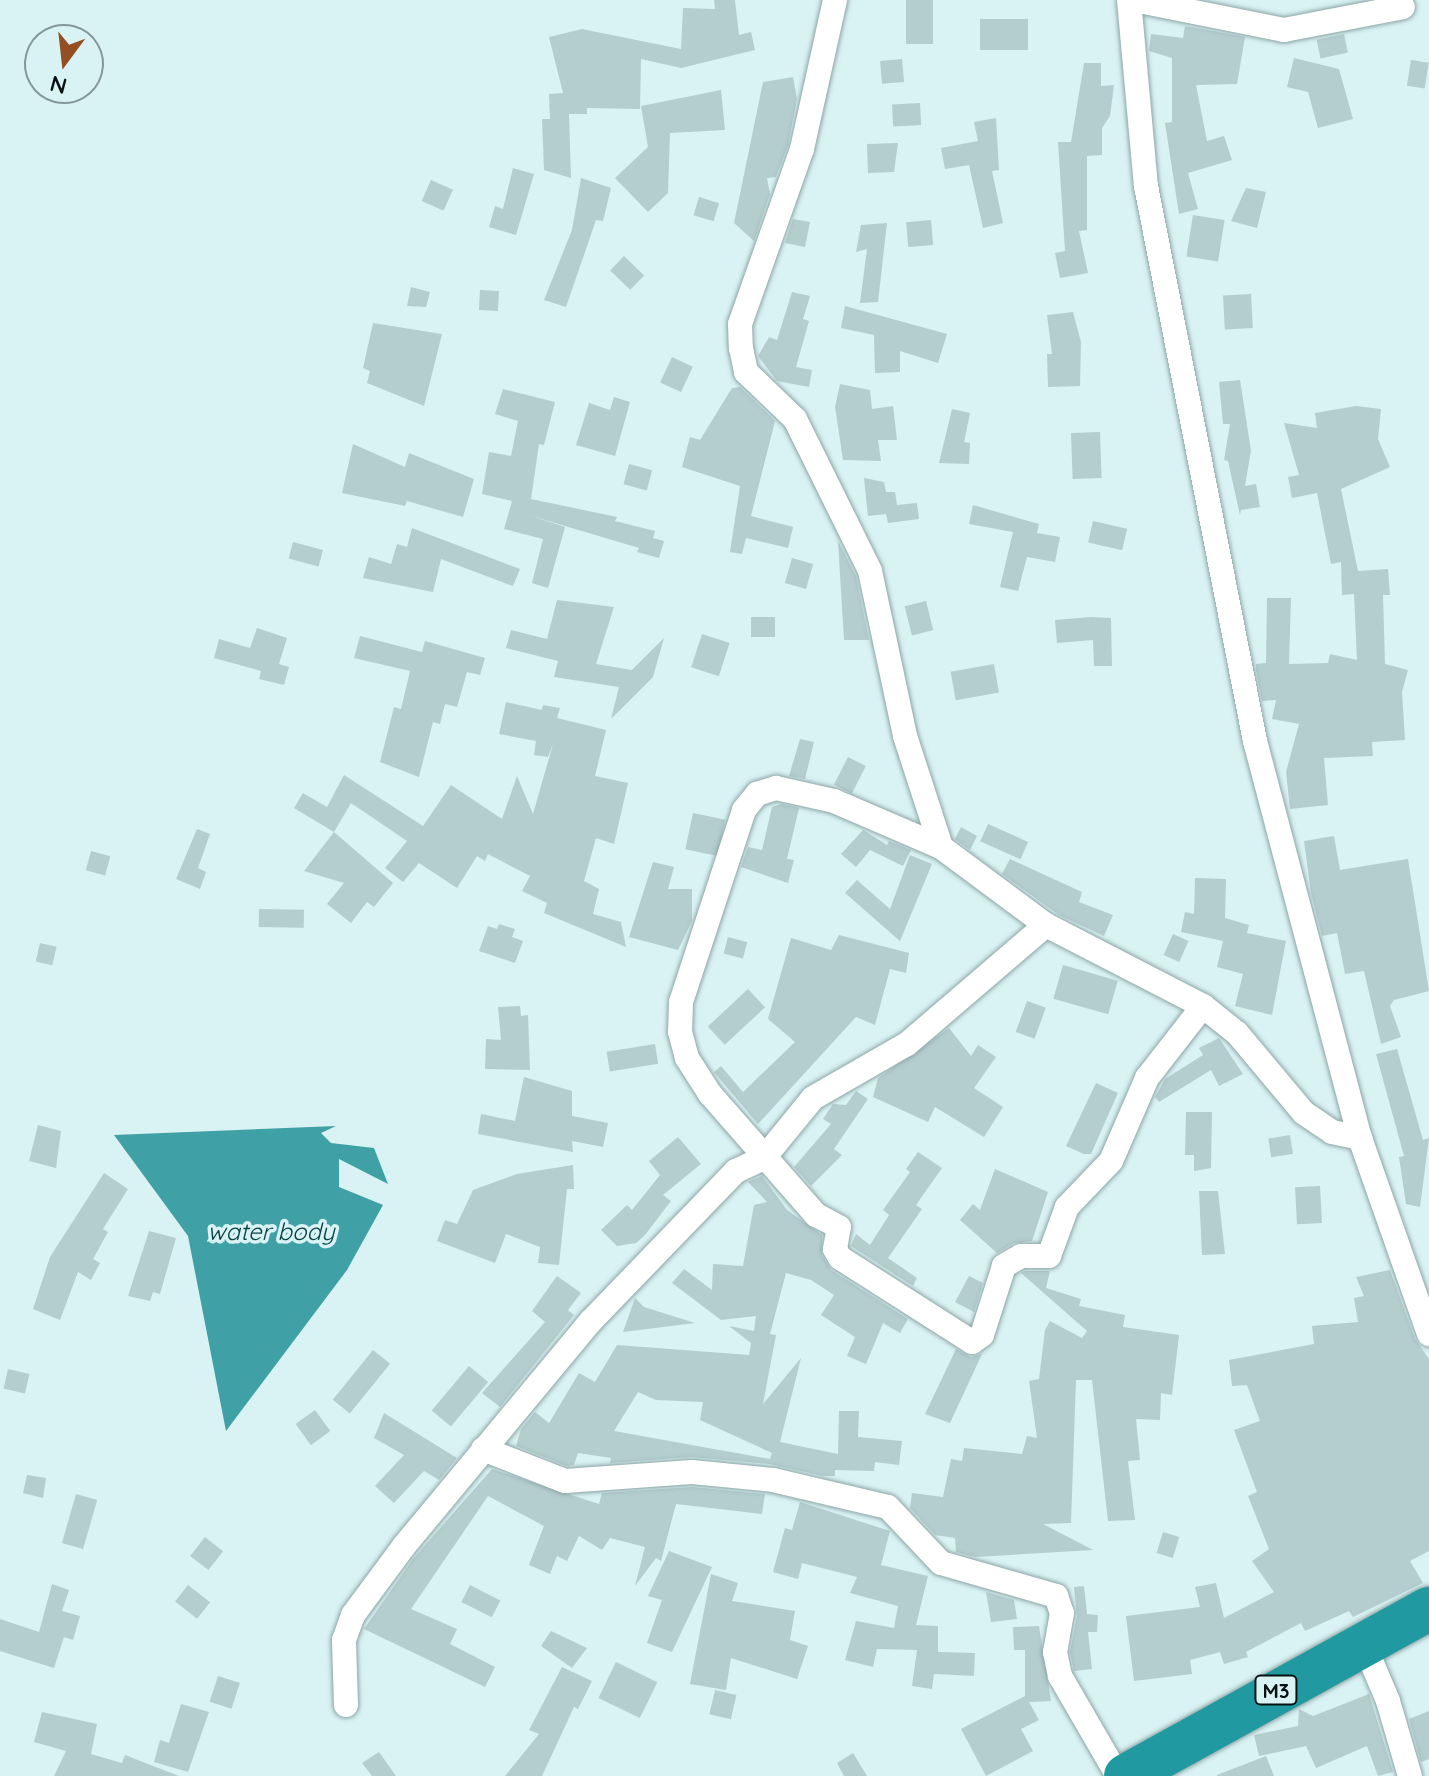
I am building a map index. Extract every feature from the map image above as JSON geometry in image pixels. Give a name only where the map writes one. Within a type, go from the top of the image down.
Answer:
[{"type":"highway","name":"M3","points":[[1126,1776],[1363,1642],[1429,1609]]},
{"type":"street","points":[[835,0],[802,149],[740,324],[741,348],[746,372],[795,419],[870,571],[905,736],[941,847]]},
{"type":"street","points":[[1403,7],[1284,30],[1132,0],[1146,186],[1255,741],[1360,1138],[1429,1334]]},
{"type":"street","points":[[1203,1006],[1147,1078],[1111,1161],[1067,1207],[1049,1256],[1021,1256],[1004,1266],[982,1335],[972,1342],[840,1258],[835,1249],[839,1227],[816,1215],[710,1094],[687,1058],[680,1032],[681,1002],[744,810],[757,794],[786,790],[834,801],[941,847],[1046,925],[1203,1006],[1237,1033],[1304,1113],[1332,1132],[1360,1138]]},
{"type":"street","points":[[346,1705],[344,1640],[353,1615],[483,1449],[591,1321],[736,1171],[764,1158],[813,1098],[907,1044],[1046,925]]},
{"type":"street","points":[[483,1449],[565,1481],[692,1472],[773,1480],[888,1507],[941,1563],[1056,1596],[1062,1613],[1055,1652],[1060,1676],[1118,1776]]},
{"type":"street","points":[[1363,1642],[1410,1776]]},
{"type":"water","name":"water body","points":[[336,1126],[321,1133],[331,1143],[374,1148],[388,1184],[339,1159],[339,1187],[383,1205],[347,1270],[226,1431],[188,1236],[114,1135]]},
{"type":"building","points":[[714,0],[735,0],[739,35],[751,32],[755,50],[681,68],[641,59],[640,109],[587,108],[587,114],[569,114],[571,178],[544,170],[542,119],[550,119],[549,94],[563,93],[549,37],[582,29],[681,49],[683,8],[715,9]]},
{"type":"building","points":[[906,0],[933,0],[933,44],[906,44]]},
{"type":"building","points":[[980,19],[1028,19],[1028,50],[980,50]]},
{"type":"building","points":[[1185,26],[1245,37],[1237,84],[1196,85],[1207,141],[1224,136],[1232,160],[1188,173],[1198,209],[1179,214],[1165,123],[1172,122],[1172,58],[1149,51],[1151,34],[1183,38]]},
{"type":"building","points":[[1344,34],[1348,53],[1321,58],[1317,40]]},
{"type":"building","points":[[1294,58],[1339,69],[1353,119],[1318,128],[1308,92],[1287,87]]},
{"type":"building","points":[[902,59],[904,82],[882,84],[880,61]]},
{"type":"building","points":[[1411,60],[1429,63],[1425,88],[1407,86]]},
{"type":"building","points":[[1084,63],[1101,63],[1101,86],[1114,85],[1110,116],[1102,128],[1102,155],[1087,156],[1087,230],[1079,231],[1088,273],[1060,278],[1055,253],[1065,251],[1058,142],[1071,142]]},
{"type":"building","points":[[793,77],[797,99],[788,145],[776,177],[767,178],[770,194],[754,241],[734,223],[763,82]]},
{"type":"building","points":[[721,90],[725,130],[670,133],[668,193],[648,212],[615,178],[648,147],[641,106]]},
{"type":"building","points":[[920,103],[921,125],[893,126],[892,104]]},
{"type":"building","points":[[996,118],[999,170],[992,171],[1003,223],[983,228],[969,165],[945,169],[941,148],[978,141],[974,122]]},
{"type":"building","points":[[898,143],[894,172],[868,173],[867,144]]},
{"type":"building","points":[[513,168],[534,174],[516,235],[489,227],[495,206],[503,209]]},
{"type":"building","points":[[581,178],[611,188],[603,221],[596,220],[566,307],[544,300],[572,230]]},
{"type":"building","points":[[431,180],[453,190],[444,211],[422,201]]},
{"type":"building","points":[[1246,188],[1266,192],[1257,228],[1231,221]]},
{"type":"building","points":[[699,197],[719,203],[714,221],[693,215]]},
{"type":"building","points":[[1193,215],[1225,220],[1218,261],[1186,256]]},
{"type":"building","points":[[793,219],[810,222],[805,247],[785,243]]},
{"type":"building","points":[[931,220],[933,245],[908,247],[906,222]]},
{"type":"building","points":[[887,223],[878,302],[860,303],[867,249],[856,252],[861,225]]},
{"type":"building","points":[[624,256],[644,275],[630,290],[610,270]]},
{"type":"building","points":[[411,287],[430,292],[426,307],[407,306]]},
{"type":"building","points":[[480,290],[499,291],[498,311],[479,310]]},
{"type":"building","points":[[792,292],[810,296],[803,319],[809,321],[796,367],[812,370],[809,387],[777,381],[758,356],[769,337],[777,340]]},
{"type":"building","points":[[1251,294],[1253,328],[1225,329],[1223,295]]},
{"type":"building","points":[[845,306],[947,334],[938,363],[900,351],[900,372],[875,373],[874,335],[841,328]]},
{"type":"building","points":[[1073,312],[1081,342],[1080,386],[1048,387],[1047,354],[1052,354],[1047,315]]},
{"type":"building","points":[[373,323],[442,334],[424,406],[367,383],[370,371],[363,368]]},
{"type":"building","points":[[672,357],[693,367],[681,392],[660,382]]},
{"type":"building","points":[[1240,380],[1251,451],[1245,486],[1256,484],[1260,507],[1241,510],[1240,515],[1228,461],[1224,460],[1230,424],[1223,424],[1219,382]]},
{"type":"building","points":[[840,384],[870,390],[872,409],[893,406],[897,440],[878,440],[881,461],[843,460],[835,407]]},
{"type":"building","points":[[740,387],[775,421],[751,516],[793,527],[788,548],[746,538],[742,554],[730,552],[740,486],[682,467],[690,437],[700,440],[732,388]]},
{"type":"building","points":[[503,389],[555,402],[544,445],[539,444],[531,499],[617,517],[615,521],[655,531],[653,538],[664,541],[659,558],[637,552],[639,548],[528,515],[565,527],[548,588],[532,583],[543,539],[504,529],[512,501],[482,494],[489,452],[511,456],[518,421],[495,414]]},
{"type":"building","points":[[614,397],[630,402],[615,456],[576,445],[589,403],[610,410]]},
{"type":"building","points":[[1356,406],[1381,409],[1378,439],[1390,467],[1341,489],[1358,571],[1388,569],[1390,595],[1383,595],[1385,664],[1408,670],[1402,692],[1405,740],[1372,742],[1373,756],[1324,758],[1328,805],[1290,809],[1286,772],[1299,724],[1272,719],[1276,700],[1262,701],[1256,670],[1256,664],[1266,663],[1267,598],[1291,598],[1289,664],[1328,663],[1330,654],[1357,660],[1354,594],[1342,595],[1341,562],[1331,564],[1317,493],[1292,498],[1288,477],[1299,475],[1284,423],[1317,428],[1315,413]]},
{"type":"building","points":[[952,409],[970,413],[964,442],[970,443],[969,464],[939,463]]},
{"type":"building","points":[[1100,432],[1102,478],[1073,479],[1071,433]]},
{"type":"building","points":[[353,444],[405,467],[409,453],[474,479],[463,517],[407,501],[405,506],[342,493]]},
{"type":"building","points":[[629,464],[652,470],[647,490],[624,484]]},
{"type":"building","points":[[864,478],[884,482],[886,492],[895,492],[897,505],[917,503],[919,519],[888,523],[886,514],[868,516]]},
{"type":"building","points":[[973,505],[1039,524],[1037,533],[1060,537],[1055,562],[1027,557],[1018,591],[1000,587],[1013,532],[969,524]]},
{"type":"building","points":[[1093,521],[1127,529],[1122,550],[1088,542]]},
{"type":"building","points":[[412,528],[520,569],[513,586],[441,559],[433,592],[363,578],[369,557],[391,564],[397,544],[407,547]]},
{"type":"building","points":[[838,541],[856,576],[869,640],[844,640]]},
{"type":"building","points":[[293,542],[323,550],[319,566],[289,558]]},
{"type":"building","points":[[792,558],[813,564],[806,589],[785,583]]},
{"type":"building","points":[[557,600],[614,607],[596,664],[632,670],[664,638],[653,677],[611,719],[619,687],[554,677],[558,661],[506,648],[511,630],[547,639]]},
{"type":"building","points":[[926,601],[933,630],[912,635],[905,606]]},
{"type":"building","points":[[751,617],[775,617],[775,637],[751,637]]},
{"type":"building","points":[[1111,618],[1112,666],[1094,666],[1093,640],[1057,643],[1055,620]]},
{"type":"building","points":[[257,628],[287,638],[279,664],[289,667],[284,685],[259,679],[261,671],[214,658],[219,639],[250,648]]},
{"type":"building","points":[[702,634],[730,643],[719,676],[691,667]]},
{"type":"building","points":[[360,636],[422,652],[425,641],[485,658],[480,675],[467,672],[457,707],[445,704],[440,724],[433,722],[419,777],[380,762],[394,707],[401,709],[410,671],[354,658]]},
{"type":"building","points":[[994,664],[999,693],[956,700],[951,672]]},
{"type":"building","points":[[506,702],[542,710],[543,705],[560,708],[557,718],[606,730],[595,776],[628,783],[614,844],[596,838],[584,881],[599,889],[593,914],[621,922],[626,947],[544,913],[547,903],[522,891],[530,876],[488,854],[485,861],[477,856],[457,888],[419,863],[403,882],[385,868],[407,841],[351,803],[334,832],[294,808],[303,793],[327,807],[344,775],[423,826],[451,785],[502,819],[517,776],[533,814],[553,744],[548,757],[534,755],[536,741],[499,734]]},
{"type":"building","points":[[800,739],[814,742],[805,779],[789,776]]},
{"type":"building","points":[[848,757],[866,766],[852,794],[834,785]]},
{"type":"building","points":[[781,804],[799,808],[787,859],[794,860],[788,883],[741,867],[748,847],[762,850],[772,807]]},
{"type":"building","points":[[693,813],[725,820],[718,856],[685,849]]},
{"type":"building","points":[[988,824],[1028,842],[1020,859],[980,841]]},
{"type":"building","points":[[961,827],[977,836],[970,850],[955,839]]},
{"type":"building","points":[[197,829],[210,834],[198,868],[206,872],[200,889],[176,879]]},
{"type":"building","points":[[863,830],[887,845],[889,841],[911,850],[903,866],[870,850],[856,867],[841,854]]},
{"type":"building","points":[[334,832],[393,883],[374,907],[367,902],[351,923],[327,904],[344,883],[304,871]]},
{"type":"building","points":[[1334,836],[1340,870],[1408,859],[1429,991],[1394,1000],[1390,1006],[1401,1037],[1381,1044],[1364,971],[1345,974],[1337,933],[1322,936],[1311,893],[1304,841]]},
{"type":"building","points":[[91,851],[110,856],[105,875],[86,870]]},
{"type":"building","points":[[910,855],[932,864],[900,941],[845,893],[857,880],[890,909]]},
{"type":"building","points":[[1010,859],[1082,892],[1079,902],[1113,915],[1104,936],[1059,915],[1002,874]]},
{"type":"building","points":[[653,862],[674,867],[668,889],[692,889],[692,921],[678,950],[629,937]]},
{"type":"building","points":[[1195,878],[1226,879],[1225,918],[1249,925],[1247,933],[1286,941],[1272,1015],[1235,1006],[1243,974],[1217,967],[1223,941],[1181,932],[1185,912],[1194,914]]},
{"type":"building","points":[[259,909],[304,910],[304,928],[259,927]]},
{"type":"building","points":[[499,924],[515,929],[512,937],[523,941],[515,963],[479,951],[488,926],[497,929]]},
{"type":"building","points":[[1173,934],[1189,941],[1179,962],[1164,955]]},
{"type":"building","points":[[839,935],[909,953],[906,973],[890,969],[875,1025],[856,1017],[758,1124],[714,1072],[721,1066],[743,1092],[795,1042],[768,1019],[791,938],[831,950]]},
{"type":"building","points":[[728,937],[747,942],[743,959],[724,953]]},
{"type":"building","points":[[40,943],[57,947],[52,965],[36,962]]},
{"type":"building","points":[[1063,965],[1118,981],[1108,1014],[1053,999]]},
{"type":"building","points":[[748,989],[765,1007],[725,1045],[708,1027]]},
{"type":"building","points":[[1027,1001],[1046,1008],[1035,1039],[1016,1032]]},
{"type":"building","points":[[520,1006],[521,1016],[528,1015],[530,1070],[485,1069],[486,1039],[501,1040],[498,1007]]},
{"type":"building","points":[[949,1028],[971,1056],[978,1045],[996,1057],[974,1088],[1003,1107],[984,1137],[935,1107],[928,1122],[873,1097],[878,1078]]},
{"type":"building","points":[[1219,1038],[1243,1074],[1219,1086],[1211,1070],[1159,1102],[1155,1097],[1165,1079],[1203,1055],[1199,1048]]},
{"type":"building","points":[[655,1044],[658,1064],[610,1071],[607,1052]]},
{"type":"building","points":[[1397,1049],[1423,1140],[1429,1138],[1420,1207],[1406,1204],[1399,1157],[1404,1156],[1376,1054]]},
{"type":"building","points":[[524,1077],[572,1091],[572,1116],[608,1123],[603,1147],[572,1141],[573,1152],[478,1134],[481,1114],[515,1121]]},
{"type":"building","points":[[1096,1083],[1118,1093],[1091,1154],[1084,1154],[1066,1146]]},
{"type":"building","points":[[856,1091],[868,1099],[834,1149],[842,1155],[811,1186],[794,1167],[831,1124],[823,1119],[833,1104],[846,1105]]},
{"type":"building","points":[[1186,1112],[1212,1112],[1211,1168],[1194,1171],[1194,1155],[1185,1155]]},
{"type":"building","points":[[38,1125],[61,1131],[56,1168],[29,1161]]},
{"type":"building","points":[[1290,1135],[1293,1154],[1271,1157],[1268,1138]]},
{"type":"building","points":[[678,1137],[701,1164],[663,1195],[671,1201],[645,1235],[636,1243],[617,1246],[601,1230],[627,1205],[632,1210],[660,1175],[649,1161]]},
{"type":"building","points":[[918,1152],[942,1168],[916,1205],[922,1209],[888,1258],[917,1278],[913,1286],[851,1246],[856,1234],[870,1245],[889,1215],[883,1210],[910,1172],[906,1169]]},
{"type":"building","points":[[573,1165],[574,1189],[567,1189],[559,1265],[538,1263],[540,1247],[506,1234],[495,1263],[437,1241],[445,1220],[457,1224],[473,1190],[517,1174]]},
{"type":"building","points":[[995,1169],[1048,1192],[1032,1241],[1014,1243],[997,1253],[960,1220],[973,1204],[980,1210]]},
{"type":"building","points":[[104,1173],[128,1189],[103,1229],[108,1232],[93,1259],[100,1263],[91,1280],[78,1272],[60,1320],[33,1309],[50,1257]]},
{"type":"building","points":[[762,1176],[787,1210],[822,1235],[822,1255],[831,1270],[908,1319],[900,1333],[883,1323],[866,1364],[847,1356],[855,1337],[821,1315],[834,1295],[811,1280],[786,1273],[770,1334],[776,1335],[763,1404],[801,1358],[780,1442],[838,1454],[839,1411],[859,1411],[858,1437],[902,1441],[899,1465],[875,1462],[874,1471],[835,1470],[835,1476],[823,1476],[769,1464],[691,1457],[610,1463],[611,1458],[578,1453],[574,1465],[567,1466],[516,1446],[521,1429],[535,1412],[549,1423],[579,1373],[595,1382],[617,1345],[749,1355],[751,1343],[729,1326],[754,1331],[756,1316],[721,1320],[672,1283],[684,1269],[712,1290],[713,1264],[743,1266],[754,1205],[767,1202],[748,1182]],"holes":[[[638,1392],[656,1400],[703,1402],[700,1420],[772,1453],[770,1459],[614,1431]]]},
{"type":"building","points":[[1320,1186],[1322,1223],[1297,1224],[1295,1187]]},
{"type":"building","points":[[1199,1191],[1218,1191],[1225,1254],[1202,1255]]},
{"type":"building","points":[[149,1231],[176,1238],[160,1294],[153,1292],[150,1301],[128,1296]]},
{"type":"building","points":[[1390,1270],[1415,1339],[1429,1359],[1429,1551],[1410,1561],[1423,1583],[1353,1617],[1349,1611],[1305,1631],[1301,1623],[1246,1652],[1248,1657],[1224,1664],[1220,1652],[1190,1660],[1192,1674],[1134,1681],[1126,1616],[1200,1607],[1195,1587],[1216,1583],[1224,1618],[1274,1592],[1252,1561],[1269,1549],[1248,1496],[1257,1492],[1234,1430],[1260,1421],[1247,1385],[1232,1386],[1229,1360],[1314,1344],[1312,1326],[1358,1322],[1354,1298],[1364,1296],[1356,1277]]},
{"type":"building","points":[[1050,1271],[1046,1288],[1081,1299],[1079,1306],[1125,1315],[1123,1327],[1179,1335],[1172,1395],[1161,1393],[1160,1420],[1136,1419],[1140,1460],[1128,1461],[1135,1520],[1108,1521],[1092,1380],[1076,1380],[1071,1523],[1043,1524],[1093,1550],[975,1557],[956,1552],[955,1538],[935,1535],[910,1508],[912,1493],[943,1497],[951,1459],[962,1461],[964,1448],[1022,1454],[1027,1436],[1037,1438],[1029,1381],[1039,1379],[1045,1330],[1050,1321],[1082,1338],[1087,1331],[1021,1273]]},
{"type":"building","points":[[557,1276],[581,1293],[568,1310],[574,1315],[500,1407],[482,1393],[545,1322],[532,1311]]},
{"type":"building","points":[[969,1276],[983,1283],[974,1312],[955,1302]]},
{"type":"building","points":[[635,1298],[644,1307],[695,1323],[623,1332]]},
{"type":"building","points":[[956,1349],[971,1357],[982,1354],[950,1423],[925,1414]]},
{"type":"building","points":[[373,1350],[390,1364],[350,1414],[333,1400]]},
{"type":"building","points":[[469,1366],[488,1382],[451,1427],[432,1410]]},
{"type":"building","points":[[8,1369],[29,1374],[25,1393],[4,1388]]},
{"type":"building","points":[[315,1410],[330,1431],[311,1445],[296,1424]]},
{"type":"building","points":[[384,1413],[457,1458],[439,1480],[424,1471],[394,1503],[375,1486],[404,1455],[374,1438]]},
{"type":"building","points":[[492,1469],[599,1504],[602,1493],[692,1487],[765,1494],[762,1514],[676,1504],[661,1561],[656,1558],[635,1586],[645,1547],[610,1538],[602,1550],[579,1536],[567,1561],[557,1556],[550,1574],[529,1565],[544,1526],[488,1496],[411,1609],[457,1629],[450,1644],[495,1667],[485,1687],[364,1629],[413,1559]]},
{"type":"building","points":[[27,1475],[46,1478],[43,1498],[23,1493]]},
{"type":"building","points":[[76,1494],[97,1500],[83,1549],[62,1543]]},
{"type":"building","points":[[800,1502],[890,1531],[881,1565],[928,1576],[916,1625],[938,1626],[938,1652],[975,1653],[974,1676],[934,1674],[932,1689],[912,1686],[917,1650],[877,1649],[873,1667],[845,1660],[856,1621],[894,1628],[898,1606],[850,1593],[857,1577],[802,1563],[798,1579],[773,1572],[785,1528],[792,1530]]},
{"type":"building","points":[[1163,1532],[1179,1537],[1173,1558],[1157,1553]]},
{"type":"building","points":[[205,1537],[223,1551],[208,1570],[190,1556]]},
{"type":"building","points":[[669,1551],[712,1567],[672,1652],[647,1643],[662,1600],[648,1596]]},
{"type":"building","points":[[711,1574],[738,1583],[732,1601],[795,1611],[790,1640],[808,1646],[797,1679],[731,1658],[726,1690],[690,1684]]},
{"type":"building","points":[[52,1584],[69,1590],[62,1611],[80,1616],[73,1640],[64,1637],[54,1668],[0,1651],[0,1619],[39,1632]]},
{"type":"building","points":[[188,1585],[210,1602],[197,1619],[175,1602]]},
{"type":"building","points":[[470,1585],[500,1600],[492,1617],[461,1602]]},
{"type":"building","points":[[1084,1586],[1087,1614],[1098,1615],[1097,1632],[1088,1632],[1092,1669],[1074,1671],[1070,1652],[1077,1616],[1074,1587]]},
{"type":"building","points":[[986,1592],[1014,1600],[1017,1619],[991,1622]]},
{"type":"building","points":[[1039,1626],[1051,1701],[1029,1702],[1039,1720],[1021,1729],[1033,1751],[986,1776],[961,1729],[1025,1696],[1025,1650],[1014,1650],[1013,1627]]},
{"type":"building","points":[[551,1631],[587,1648],[572,1668],[541,1646]]},
{"type":"building","points":[[616,1662],[657,1682],[640,1718],[598,1698]]},
{"type":"building","points":[[562,1667],[592,1681],[578,1709],[574,1707],[542,1776],[505,1776],[539,1734],[529,1730]]},
{"type":"building","points":[[218,1676],[240,1683],[232,1709],[210,1702]]},
{"type":"building","points":[[715,1690],[736,1695],[731,1719],[709,1714]]},
{"type":"building","points":[[1369,1694],[1393,1772],[1378,1776],[1367,1746],[1316,1768],[1306,1746],[1259,1756],[1254,1735],[1298,1726],[1299,1709],[1313,1716]]},
{"type":"building","points":[[181,1704],[209,1712],[188,1772],[154,1762],[160,1740],[169,1743]]},
{"type":"building","points":[[1429,1711],[1429,1759],[1421,1762],[1409,1719]]},
{"type":"building","points":[[42,1712],[97,1724],[91,1754],[122,1763],[125,1755],[179,1776],[54,1776],[66,1751],[34,1742]]},
{"type":"building","points":[[379,1752],[396,1776],[372,1776],[362,1763]]},
{"type":"building","points":[[853,1753],[867,1776],[844,1776],[837,1763]]},
{"type":"building","points":[[1266,1756],[1274,1776],[1217,1776],[1217,1775]]}]
